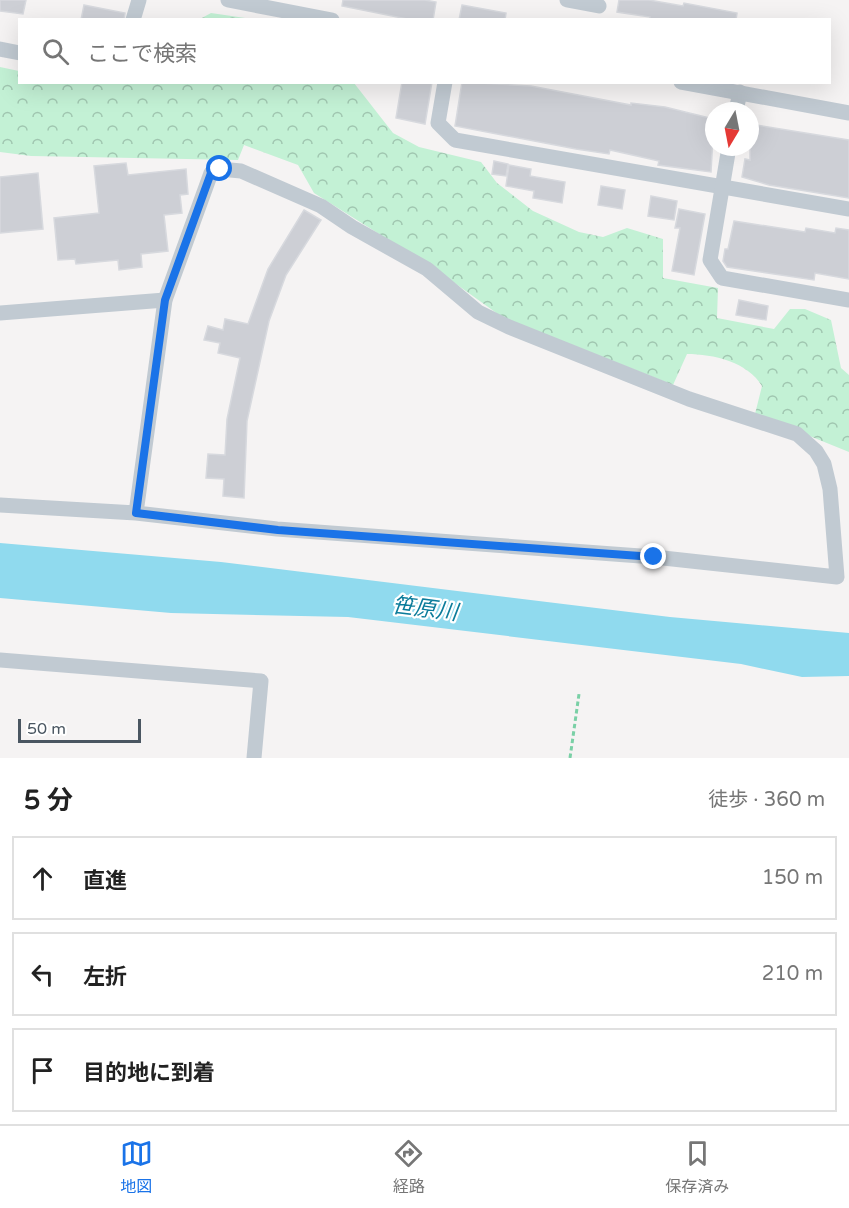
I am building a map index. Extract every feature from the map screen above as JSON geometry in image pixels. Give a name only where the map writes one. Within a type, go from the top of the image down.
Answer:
[{"type":"street","points":[[134,18],[139,0]]},
{"type":"street","points":[[228,0],[322,18]]},
{"type":"street","points":[[567,0],[598,8]]},
{"type":"street","points":[[0,50],[18,53]]},
{"type":"street","points":[[445,84],[438,123],[454,140],[849,209]]},
{"type":"street","points":[[693,84],[849,113]]},
{"type":"street","points":[[738,102],[740,92]]},
{"type":"street","points":[[727,156],[710,260],[722,278],[849,300]]},
{"type":"street","points":[[0,505],[136,513],[278,530],[654,557],[837,577],[830,489],[825,464],[816,451],[797,434],[689,399],[508,327],[478,312],[427,269],[352,228],[321,206],[265,180],[230,169],[211,173],[165,300],[136,513]]},
{"type":"street","points":[[0,313],[165,300]]},
{"type":"street","points":[[0,660],[261,681],[254,758]]},
{"type":"path","points":[[570,758],[579,694]]},
{"type":"green space","points":[[211,13],[245,18],[202,18]]},
{"type":"green space","points":[[0,67],[18,71],[18,84],[355,84],[393,133],[419,147],[481,162],[497,183],[533,211],[579,232],[603,237],[627,228],[663,239],[663,278],[718,288],[717,318],[774,329],[790,309],[805,309],[831,320],[841,368],[849,375],[849,452],[755,414],[762,386],[748,371],[729,361],[687,354],[673,385],[502,317],[438,271],[314,193],[298,165],[244,145],[238,160],[31,156],[0,152]]},
{"type":"water","name":"笹原川","points":[[0,543],[221,562],[670,617],[849,633],[849,676],[802,677],[741,664],[348,617],[171,613],[0,598]]},
{"type":"building","points":[[0,0],[26,0],[23,14],[0,11]]},
{"type":"building","points":[[343,0],[436,2],[433,18],[402,18],[342,6]]},
{"type":"building","points":[[619,0],[649,0],[683,6],[684,3],[737,13],[736,18],[650,18],[617,12]]},
{"type":"building","points":[[84,5],[125,13],[124,18],[81,18]]},
{"type":"building","points":[[462,5],[506,13],[505,18],[459,18]]},
{"type":"building","points":[[402,84],[432,84],[425,124],[396,118]]},
{"type":"building","points":[[462,84],[531,86],[631,105],[631,103],[665,107],[705,117],[705,156],[712,156],[711,172],[658,165],[659,161],[610,150],[609,154],[455,126]]},
{"type":"building","points":[[759,125],[849,140],[849,198],[769,185],[742,177],[745,159],[750,160],[750,156],[759,156]]},
{"type":"building","points":[[494,161],[508,164],[506,176],[492,174]]},
{"type":"building","points":[[126,163],[128,175],[186,169],[188,194],[180,195],[182,213],[164,215],[168,251],[141,254],[142,267],[119,270],[118,260],[76,264],[75,259],[58,260],[54,218],[99,213],[94,166]]},
{"type":"building","points":[[509,165],[531,169],[530,176],[565,182],[562,203],[533,198],[534,191],[506,186]]},
{"type":"building","points":[[38,173],[43,229],[0,233],[0,177]]},
{"type":"building","points":[[601,186],[625,190],[622,209],[598,205]]},
{"type":"building","points":[[651,196],[677,201],[674,220],[648,216]]},
{"type":"building","points":[[679,209],[705,214],[694,275],[672,271],[680,228],[675,228]]},
{"type":"building","points":[[304,210],[321,220],[286,275],[269,321],[247,421],[244,498],[223,496],[224,479],[206,478],[208,454],[225,455],[227,419],[240,358],[218,353],[220,343],[204,340],[208,326],[223,330],[225,319],[248,324],[268,269]]},
{"type":"building","points":[[734,221],[805,232],[806,228],[835,233],[836,228],[849,230],[849,279],[815,273],[814,280],[727,267],[723,261]]},
{"type":"building","points":[[739,300],[768,306],[766,320],[736,315]]},
{"type":"route","points":[[220,169],[211,173],[165,300],[136,513],[278,530],[654,557]]}]
